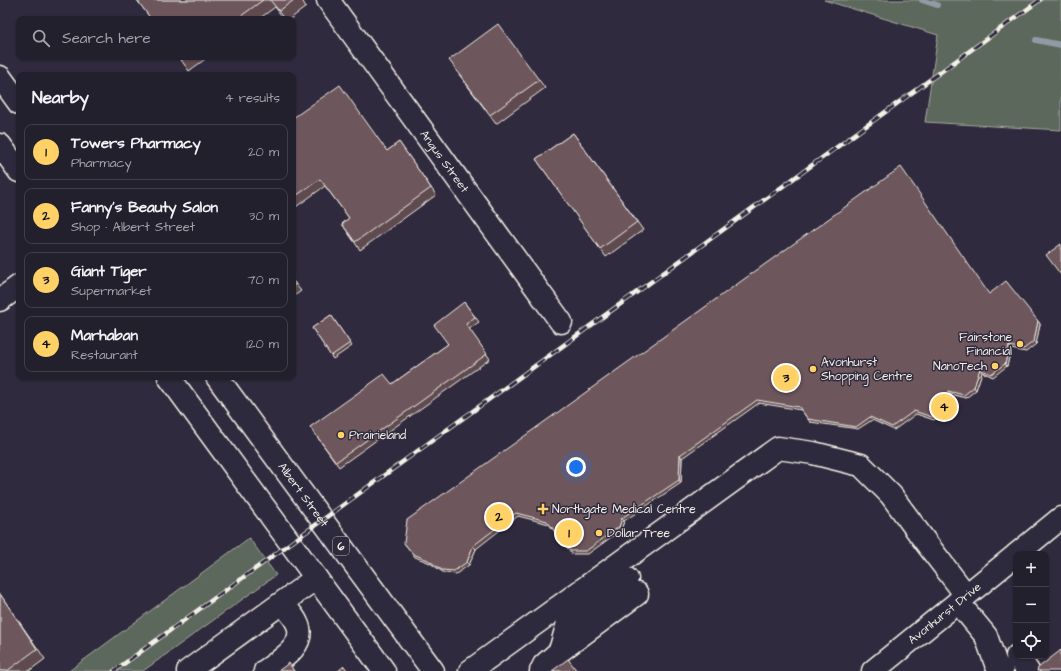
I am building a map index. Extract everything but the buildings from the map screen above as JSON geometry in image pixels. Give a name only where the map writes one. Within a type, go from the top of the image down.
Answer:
[{"type":"main road","name":"Angus Street","points":[[328,0],[561,322]]},
{"type":"main road","points":[[0,77],[16,99]]},
{"type":"main road","points":[[0,145],[16,167]]},
{"type":"main road","points":[[0,300],[16,288]]},
{"type":"main road","points":[[171,380],[384,671]]},
{"type":"main road","name":"Albert Street","points":[[219,380],[432,671]]},
{"type":"main road","points":[[470,671],[778,448],[813,453],[861,465],[891,494],[986,636],[996,664],[1002,671]]},
{"type":"main road","name":"Avonhurst Drive","points":[[1022,551],[1061,518]]},
{"type":"main road","name":"Avonhurst Drive","points":[[873,671],[1013,558]]},
{"type":"main road","points":[[188,671],[316,578]]},
{"type":"main road","points":[[541,671],[544,665],[560,651],[568,623],[584,608],[632,586]]},
{"type":"main road","points":[[265,671],[290,653],[298,642],[298,624],[282,603]]},
{"type":"main road","points":[[1019,659],[1028,671]]},
{"type":"green space","points":[[824,0],[1061,0],[1061,130],[925,122],[938,35]]},
{"type":"green space","points":[[249,538],[276,575],[143,671],[69,671]]},
{"type":"waterway","points":[[922,0],[937,5]]},
{"type":"waterway","points":[[1036,40],[1061,45]]},
{"type":"railway","points":[[114,671],[1040,0]]},
{"type":"place","name":"Fairstone Financial","points":[[1020,344]]},
{"type":"place","name":"NanoTech","points":[[995,366]]},
{"type":"place","name":"Avonhurst Shopping Centre","points":[[813,369]]},
{"type":"place","name":"Giant Tiger","points":[[786,378]]},
{"type":"place","name":"Marhaban","points":[[944,407]]},
{"type":"place","name":"Prairieland","points":[[341,435]]},
{"type":"place","name":"Northgate Medical Centre","points":[[543,509]]},
{"type":"place","name":"Fanny's Beauty Salon","points":[[499,517]]},
{"type":"place","name":"Towers Pharmacy","points":[[569,533]]},
{"type":"place","name":"Dollar Tree","points":[[599,533]]}]
